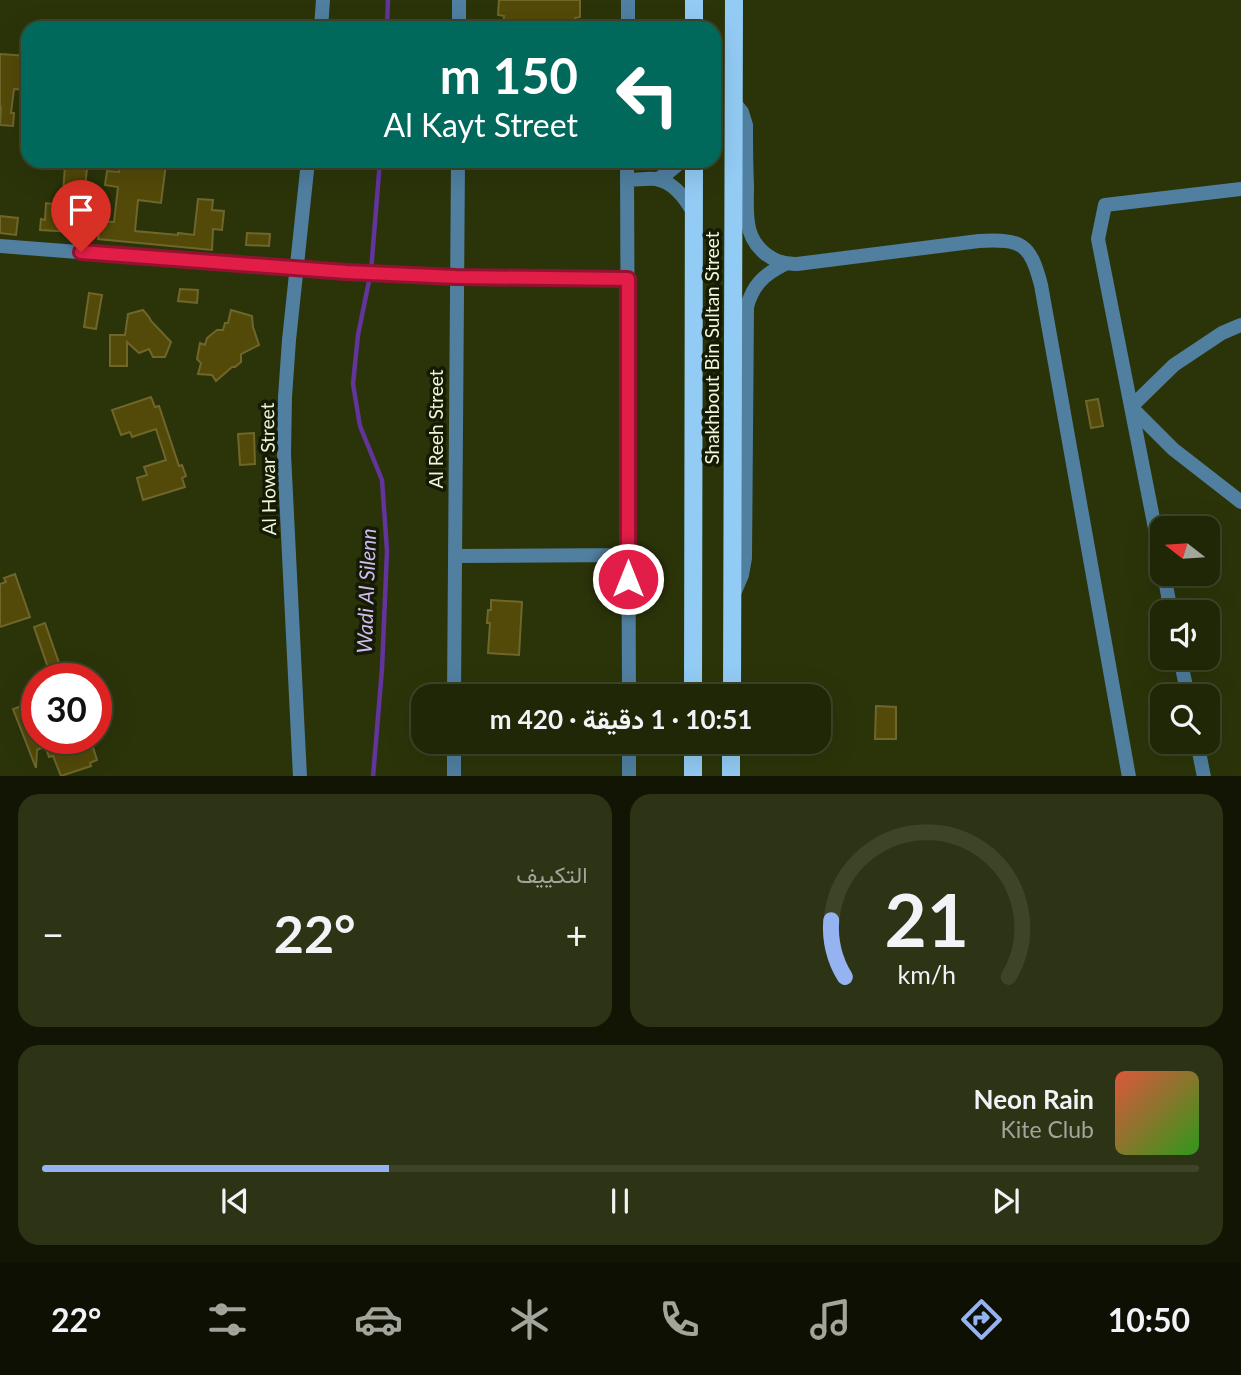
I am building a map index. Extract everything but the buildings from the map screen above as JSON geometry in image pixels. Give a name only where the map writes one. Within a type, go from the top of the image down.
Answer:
[{"type":"main road","points":[[694,0],[694,21]]},
{"type":"main road","name":"Shakhbout Bin Sultan Street","points":[[732,684],[734,0]]},
{"type":"main road","name":"Shakhbout Bin Sultan Street","points":[[693,684],[694,168]]},
{"type":"main road","points":[[693,754],[693,776]]},
{"type":"main road","points":[[731,776],[732,754]]},
{"type":"street","points":[[322,21],[323,0]]},
{"type":"street","points":[[459,0],[459,21]]},
{"type":"street","points":[[628,0],[628,21]]},
{"type":"street","points":[[734,102],[742,112],[746,125],[747,215],[751,234],[761,250],[785,264]]},
{"type":"street","name":"Al Howar Street","points":[[300,776],[284,454],[288,351],[307,168]]},
{"type":"street","name":"Al Reeh Street","points":[[454,684],[457,168]]},
{"type":"street","points":[[627,168],[628,684]]},
{"type":"street","points":[[627,180],[658,179],[674,168]]},
{"type":"street","points":[[658,179],[680,192],[694,214]]},
{"type":"street","points":[[1153,516],[1098,239],[1105,205],[1241,189]]},
{"type":"street","points":[[732,598],[742,575],[745,558],[747,307],[750,296],[762,277],[785,264],[979,241],[1002,240],[1023,246],[1035,262],[1041,285],[1129,776]]},
{"type":"street","points":[[0,246],[321,271],[456,277],[628,279]]},
{"type":"street","points":[[1131,407],[1174,365],[1223,333],[1241,325]]},
{"type":"street","points":[[1131,407],[1172,449],[1241,502]]},
{"type":"street","points":[[455,556],[628,555]]},
{"type":"street","points":[[454,754],[454,776]]},
{"type":"street","points":[[629,754],[629,776]]},
{"type":"street","points":[[1199,754],[1204,776]]},
{"type":"waterway","name":"Wadi Al Silenn","points":[[387,21],[388,0]]},
{"type":"waterway","name":"Wadi Al Silenn","points":[[373,776],[382,669],[387,551],[382,480],[360,426],[353,384],[358,335],[371,271],[379,168]]},
{"type":"route","points":[[81,252],[346,272],[456,277],[628,279],[628,579]]}]
